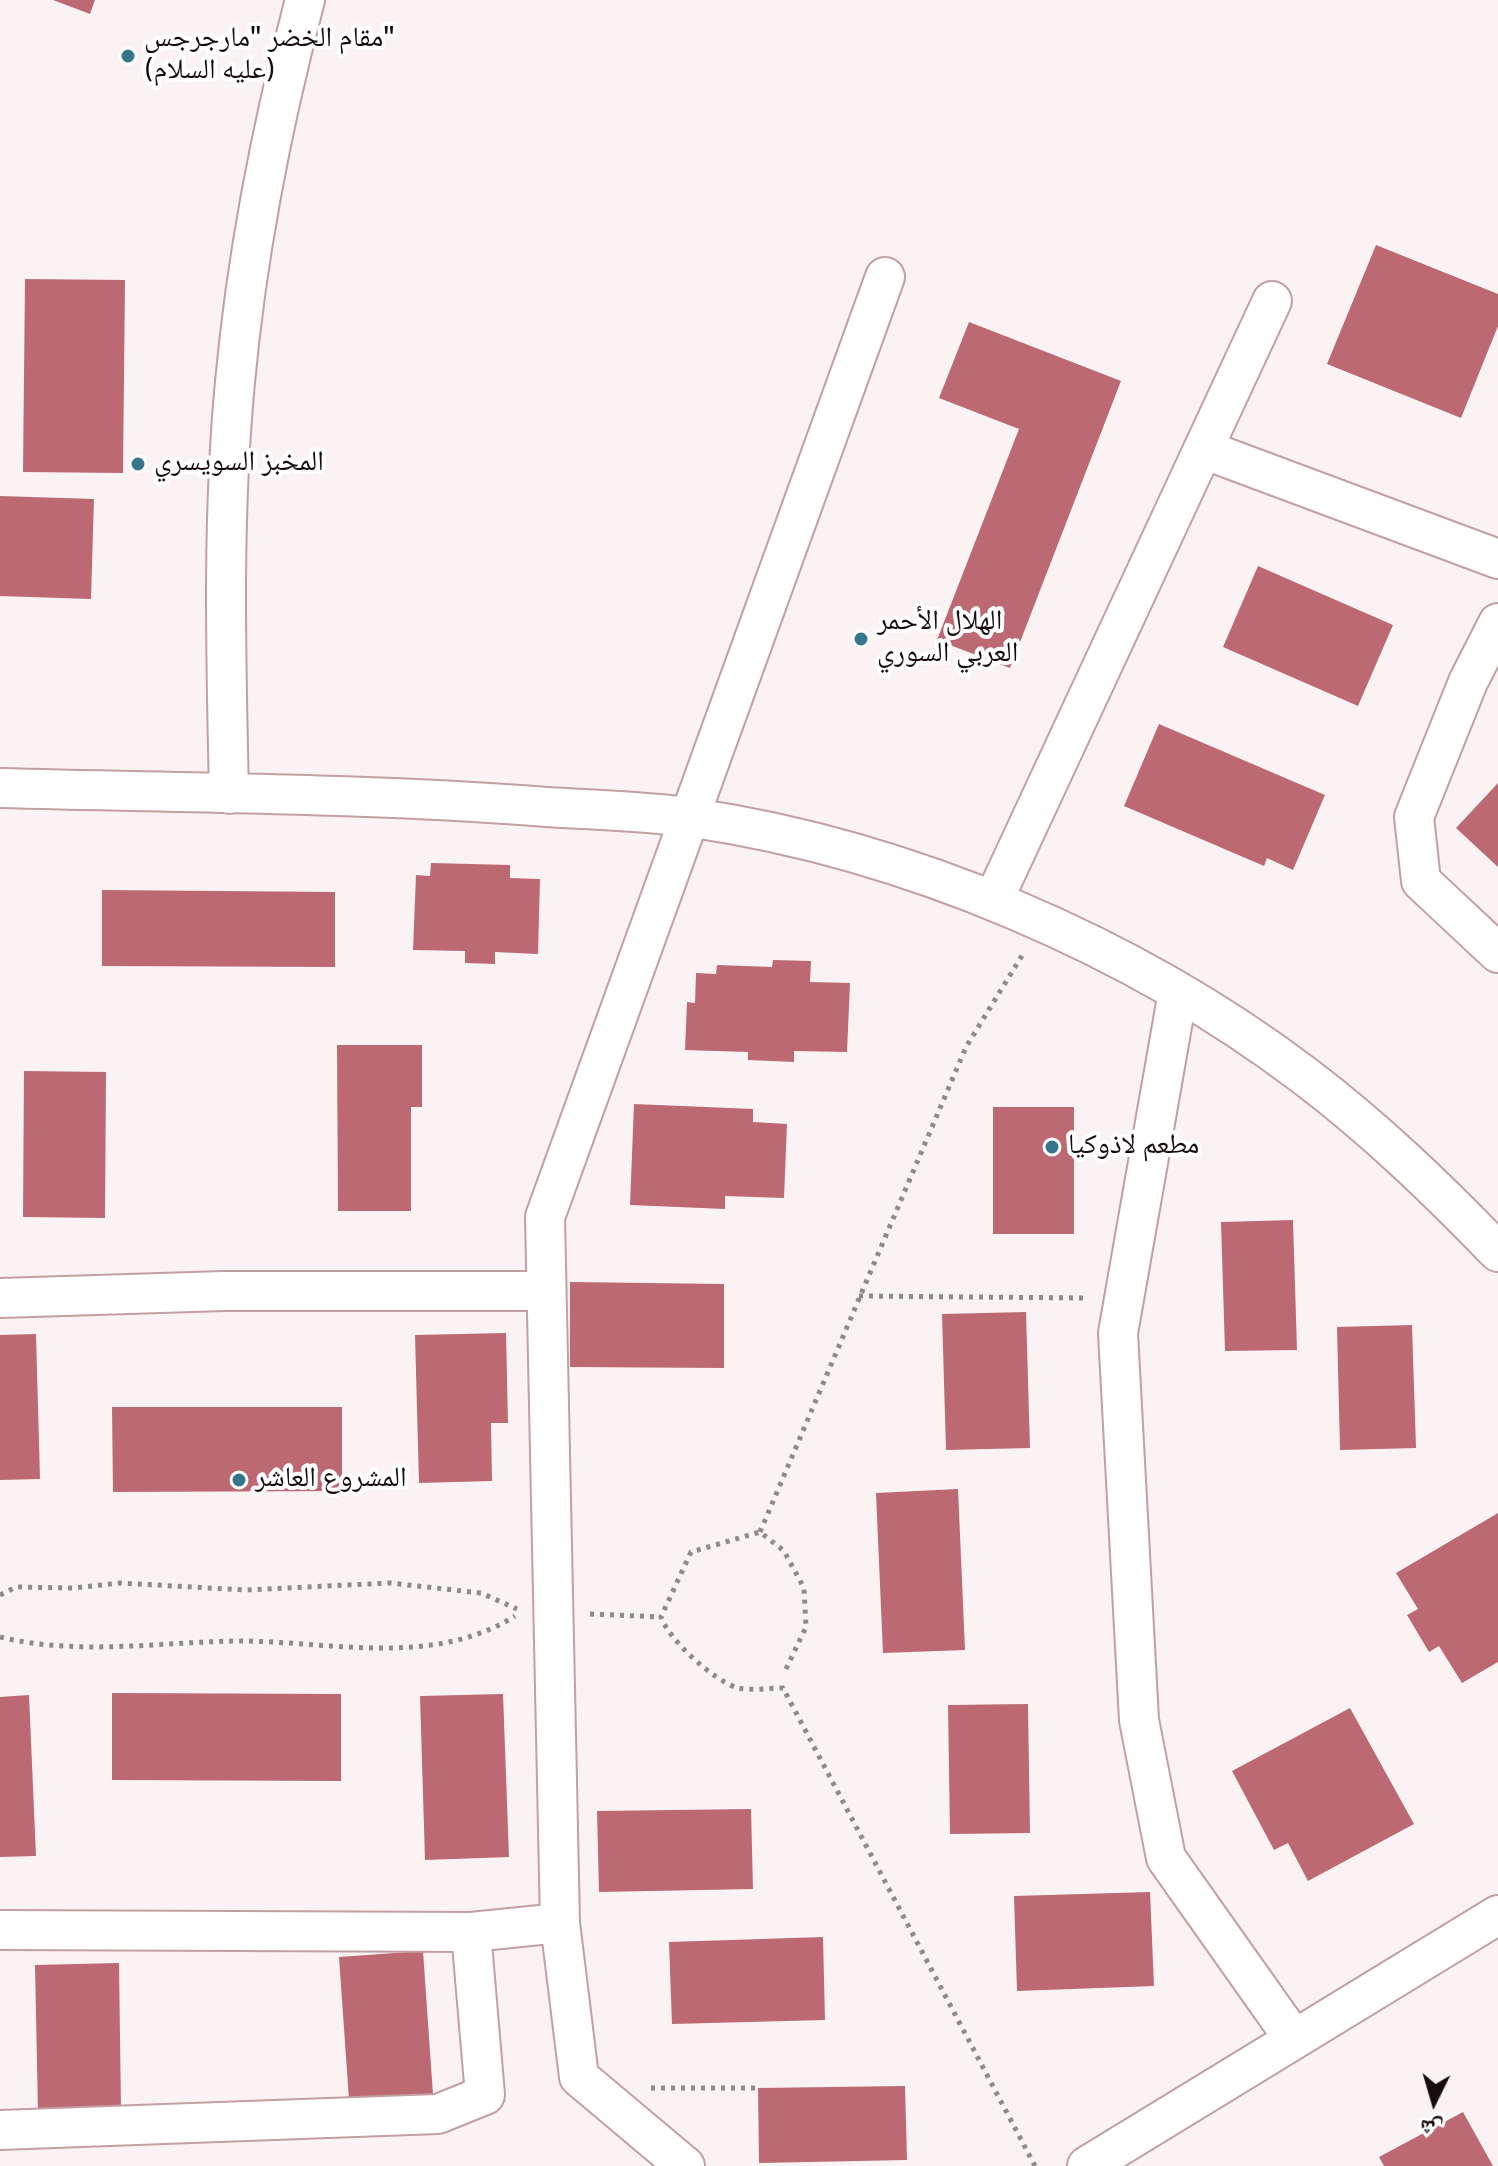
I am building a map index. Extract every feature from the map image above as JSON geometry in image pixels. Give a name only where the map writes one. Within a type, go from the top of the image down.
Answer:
[{"type":"street","points":[[229,794],[225,592],[235,382],[265,175],[305,0]]},
{"type":"street","points":[[685,2166],[579,2077],[560,1923],[545,1217],[692,818],[885,277]]},
{"type":"street","points":[[993,901],[1272,301]]},
{"type":"street","points":[[1203,449],[1498,559]]},
{"type":"street","points":[[1498,623],[1468,682],[1414,817],[1421,881],[1498,953]]},
{"type":"street","points":[[0,788],[465,800],[692,818],[794,838],[895,865],[1042,922],[1178,992],[1304,1075],[1419,1171],[1498,1252]]},
{"type":"street","points":[[1178,992],[1118,1333],[1139,1720],[1166,1858],[1294,2039]]},
{"type":"street","points":[[0,1298],[224,1291],[546,1291]]},
{"type":"street","points":[[1087,2166],[1498,1915]]},
{"type":"street","points":[[0,1930],[471,1932],[560,1923]]},
{"type":"street","points":[[0,2130],[438,2114],[485,2095],[471,1932]]},
{"type":"path","points":[[760,1532],[966,1047],[1042,922]]},
{"type":"path","points":[[859,1296],[1098,1299]]},
{"type":"path","points":[[760,1532],[784,1551],[804,1588],[806,1627],[786,1669]]},
{"type":"path","points":[[760,1532],[691,1552],[661,1617],[667,1632],[700,1663],[738,1688],[783,1688],[1035,2166]]},
{"type":"path","points":[[0,1595],[16,1587],[73,1588],[120,1583],[245,1590],[390,1583],[481,1593],[522,1611],[494,1628],[451,1641],[383,1649],[236,1641],[127,1646],[29,1644],[0,1637]]},
{"type":"path","points":[[592,2088],[758,2088]]},
{"type":"building","points":[[53,0],[95,0],[90,14]]},
{"type":"building","points":[[1376,245],[1498,294],[1498,326],[1461,418],[1327,364]]},
{"type":"building","points":[[25,279],[125,280],[123,473],[23,472]]},
{"type":"building","points":[[969,322],[1121,381],[1010,668],[937,640],[1019,429],[939,398]]},
{"type":"building","points":[[0,496],[94,499],[91,599],[0,596]]},
{"type":"building","points":[[1258,566],[1393,625],[1358,706],[1223,647]]},
{"type":"building","points":[[1159,724],[1325,795],[1293,870],[1267,858],[1264,866],[1124,806]]},
{"type":"building","points":[[1498,783],[1498,867],[1456,828]]},
{"type":"building","points":[[431,863],[510,865],[510,878],[540,879],[538,954],[495,952],[495,964],[465,963],[465,951],[413,950],[416,875],[430,876]]},
{"type":"building","points":[[102,890],[335,892],[335,967],[102,966]]},
{"type":"building","points":[[773,960],[811,961],[810,982],[850,983],[847,1052],[794,1051],[794,1062],[748,1060],[748,1052],[685,1050],[687,1002],[695,1003],[696,973],[716,974],[717,965],[772,967]]},
{"type":"building","points":[[337,1045],[422,1045],[422,1107],[411,1107],[411,1211],[338,1211]]},
{"type":"building","points":[[24,1071],[106,1072],[105,1218],[23,1217]]},
{"type":"building","points":[[634,1104],[753,1109],[753,1122],[787,1124],[784,1198],[725,1196],[725,1209],[630,1205]]},
{"type":"building","points":[[993,1107],[1074,1107],[1074,1234],[993,1234]]},
{"type":"building","points":[[1293,1220],[1297,1350],[1225,1351],[1221,1222]]},
{"type":"building","points":[[570,1282],[724,1284],[724,1368],[570,1367]]},
{"type":"building","points":[[1026,1312],[1030,1448],[946,1450],[942,1314]]},
{"type":"building","points":[[1412,1325],[1416,1448],[1340,1450],[1337,1327]]},
{"type":"building","points":[[506,1333],[508,1423],[491,1423],[492,1481],[419,1483],[415,1335]]},
{"type":"building","points":[[36,1334],[40,1479],[0,1480],[0,1335]]},
{"type":"building","points":[[112,1407],[342,1407],[342,1491],[113,1492]]},
{"type":"building","points":[[958,1489],[965,1650],[883,1653],[876,1493]]},
{"type":"building","points":[[1498,1513],[1498,1662],[1462,1683],[1439,1646],[1429,1652],[1407,1615],[1418,1609],[1396,1573]]},
{"type":"building","points":[[112,1693],[341,1694],[341,1781],[112,1780]]},
{"type":"building","points":[[503,1694],[509,1857],[425,1860],[420,1696]]},
{"type":"building","points":[[29,1695],[36,1856],[0,1857],[0,1697]]},
{"type":"building","points":[[1028,1704],[1030,1833],[950,1834],[948,1705]]},
{"type":"building","points":[[1350,1708],[1414,1824],[1308,1881],[1288,1843],[1274,1850],[1232,1771]]},
{"type":"building","points":[[751,1809],[753,1889],[599,1892],[597,1811]]},
{"type":"building","points":[[1150,1892],[1154,1986],[1017,1991],[1014,1896]]},
{"type":"building","points":[[823,1937],[825,2020],[672,2024],[669,1942]]},
{"type":"building","points":[[423,1951],[434,2109],[350,2114],[339,1957]]},
{"type":"building","points":[[119,1963],[121,2111],[38,2113],[35,1965]]},
{"type":"building","points":[[905,2086],[907,2160],[759,2163],[758,2088]]},
{"type":"building","points":[[1463,2112],[1493,2166],[1384,2166],[1379,2157]]},
{"type":"place","name":"مقام الخضر \"مارجرجس\" (عليه السلام)","points":[[128,56]]},
{"type":"place","name":"المخبز السويسري","points":[[138,464]]},
{"type":"place","name":"الهلال الأحمر العربي السوري","points":[[861,639]]},
{"type":"place","name":"مطعم لاذوكيا","points":[[1052,1147]]},
{"type":"place","name":"المشروع العاشر","points":[[239,1480]]}]
